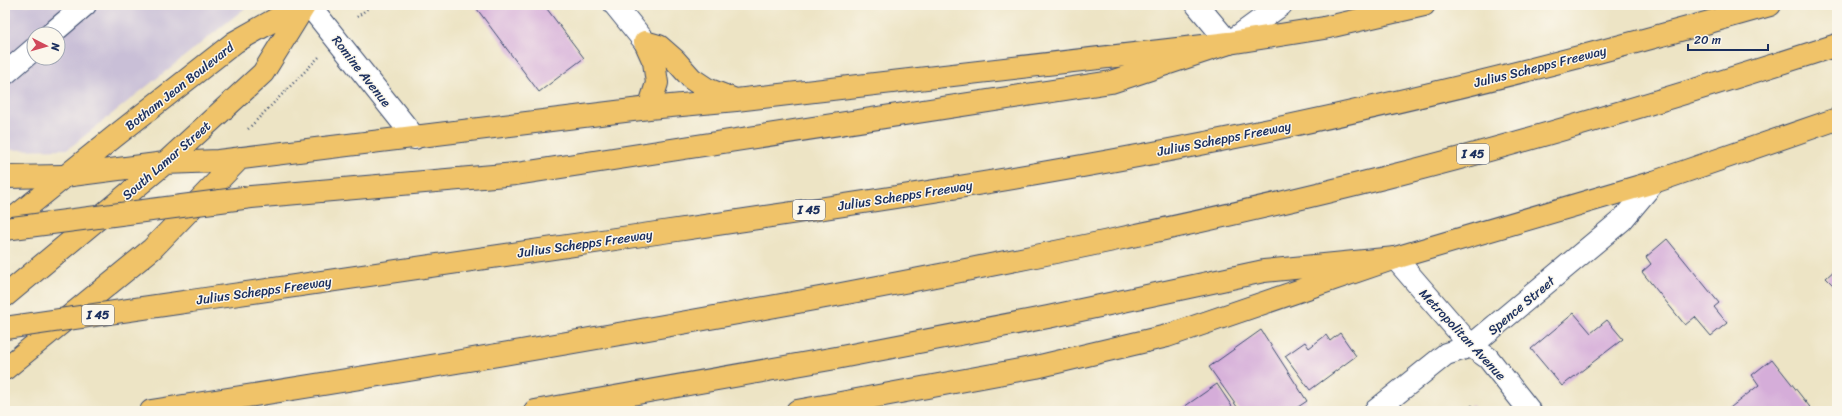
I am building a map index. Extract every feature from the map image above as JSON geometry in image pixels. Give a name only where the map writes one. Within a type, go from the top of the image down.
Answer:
[{"type":"main road","name":"Botham Jean Boulevard","points":[[64,176],[235,42],[301,5]]},
{"type":"main road","name":"South Lamar Street","points":[[5,296],[165,163],[263,73],[305,5]]},
{"type":"main road","points":[[5,177],[64,176],[165,163],[218,161],[415,138],[649,108],[736,100],[1229,43],[1324,28],[1424,5]]},
{"type":"main road","name":"Julius Schepps Freeway","points":[[5,328],[921,193],[1120,159],[1310,121],[1451,88],[1616,47],[1770,5]]},
{"type":"main road","points":[[645,42],[654,62],[657,83],[649,108]]},
{"type":"main road","points":[[645,42],[659,46],[675,60],[692,79],[707,89],[736,100]]},
{"type":"main road","points":[[5,229],[251,197],[516,174],[1111,82],[1229,43]]},
{"type":"main road","name":"I 45","points":[[151,411],[480,359],[696,321],[1203,222],[1391,176],[1548,134],[1673,97],[1837,45]]},
{"type":"main road","points":[[808,410],[1036,367],[1167,336],[1394,258],[1654,182],[1837,120]]},
{"type":"main road","points":[[5,369],[152,249],[240,158]]},
{"type":"main road","points":[[5,225],[64,176]]},
{"type":"main road","points":[[535,411],[836,358],[1040,319],[1264,271],[1394,258]]},
{"type":"street","points":[[60,26],[85,5]]},
{"type":"street","name":"Romine Avenue","points":[[309,5],[415,138]]},
{"type":"street","points":[[615,5],[645,42]]},
{"type":"street","points":[[1197,5],[1229,43],[1281,5]]},
{"type":"street","points":[[5,74],[26,56]]},
{"type":"street","name":"Spence Street","points":[[1374,411],[1446,354],[1470,346],[1622,220],[1654,182]]},
{"type":"street","name":"Metropolitan Avenue","points":[[1394,258],[1470,346],[1488,358],[1530,411]]},
{"type":"path","points":[[357,17],[372,5]]},
{"type":"path","points":[[248,129],[322,54]]},
{"type":"shaded area","points":[[5,5],[249,5],[68,149],[5,150]]},
{"type":"building","points":[[483,5],[544,5],[584,58],[539,92],[477,9]]},
{"type":"building","points":[[1667,239],[1719,303],[1714,307],[1727,323],[1711,336],[1695,317],[1685,325],[1642,272],[1651,264],[1646,257]]},
{"type":"building","points":[[1837,268],[1837,289],[1826,278]]},
{"type":"building","points":[[1574,313],[1591,333],[1607,320],[1623,339],[1562,386],[1531,349]]},
{"type":"building","points":[[1261,330],[1307,401],[1292,411],[1240,411],[1209,367]]},
{"type":"building","points":[[1340,333],[1356,356],[1310,390],[1285,356],[1305,342],[1309,348],[1326,335],[1330,341]]},
{"type":"building","points":[[1772,359],[1813,411],[1726,411],[1759,385],[1752,375]]},
{"type":"building","points":[[1217,384],[1235,411],[1182,411],[1181,409]]},
{"type":"building","points":[[1472,405],[1477,411],[1465,411]]}]
